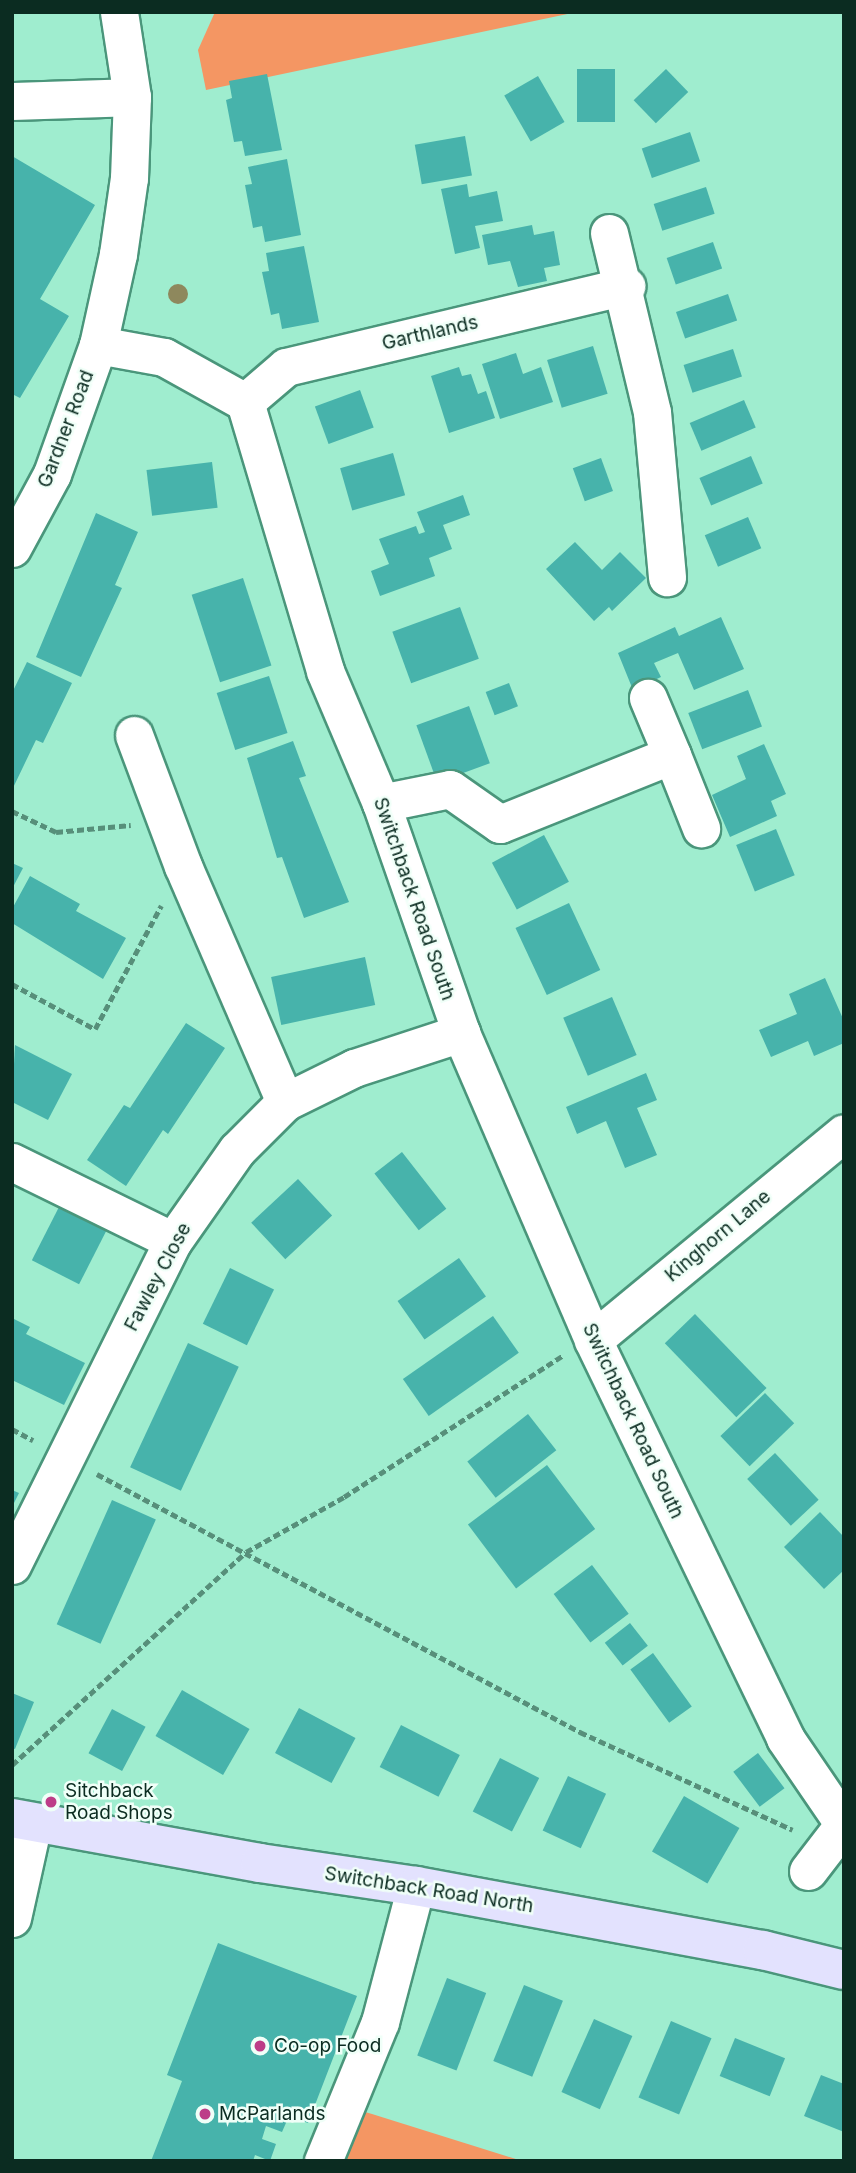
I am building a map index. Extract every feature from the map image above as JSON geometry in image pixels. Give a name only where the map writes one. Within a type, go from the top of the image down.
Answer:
[{"type":"main road","name":"Switchback Road North","points":[[23,1820],[416,1886],[763,1950],[844,1970]]},
{"type":"street","points":[[119,12],[132,97],[129,178],[98,345],[164,357],[245,402]]},
{"type":"street","points":[[12,102],[132,97]]},
{"type":"street","points":[[609,233],[626,286],[652,412],[667,577]]},
{"type":"street","name":"Garthlands","points":[[245,402],[286,367],[626,286]]},
{"type":"street","name":"Gardner Road","points":[[12,548],[52,474],[98,345]]},
{"type":"street","name":"Switchback Road South","points":[[245,402],[326,671],[381,803],[461,1033],[593,1340],[785,1738],[830,1841]]},
{"type":"street","points":[[648,698],[701,828]]},
{"type":"street","points":[[134,735],[183,866],[285,1102]]},
{"type":"street","points":[[381,803],[450,789],[500,824],[672,755]]},
{"type":"street","name":"Fawley Close","points":[[12,1565],[173,1241],[237,1150],[285,1102],[354,1068],[461,1033]]},
{"type":"street","name":"Kinghorn Lane","points":[[593,1340],[844,1133]]},
{"type":"street","points":[[12,1162],[173,1241]]},
{"type":"street","points":[[12,1918],[23,1820]]},
{"type":"street","points":[[323,2161],[380,2022],[416,1886]]},
{"type":"path","points":[[12,811],[56,832],[167,822]]},
{"type":"path","points":[[12,984],[95,1029],[183,866]]},
{"type":"path","points":[[12,1765],[246,1552],[345,1497],[540,1366],[593,1340]]},
{"type":"path","points":[[65,1457],[580,1732],[830,1841]]},
{"type":"shaded area","points":[[215,12],[577,12],[206,90],[198,50]]},
{"type":"shaded area","points":[[365,2112],[372,2114],[522,2161],[346,2161]]},
{"type":"building","points":[[577,69],[615,69],[615,122],[577,122]]},
{"type":"building","points":[[666,69],[688,92],[656,123],[634,100]]},
{"type":"building","points":[[267,74],[282,150],[245,156],[242,141],[234,142],[226,100],[232,98],[229,81]]},
{"type":"building","points":[[538,76],[564,122],[531,141],[504,96]]},
{"type":"building","points":[[690,132],[700,161],[652,178],[642,149]]},
{"type":"building","points":[[465,136],[472,175],[422,184],[415,145]]},
{"type":"building","points":[[12,156],[95,205],[40,299],[69,316],[20,398],[12,394]]},
{"type":"building","points":[[287,159],[301,235],[265,242],[262,226],[253,228],[245,185],[252,184],[248,167]]},
{"type":"building","points":[[467,184],[469,197],[497,191],[503,221],[475,226],[480,248],[455,254],[441,189]]},
{"type":"building","points":[[706,187],[715,214],[662,231],[654,204]]},
{"type":"building","points":[[532,225],[534,235],[554,231],[560,265],[544,268],[547,281],[518,287],[510,261],[488,265],[482,235]]},
{"type":"building","points":[[713,242],[722,268],[676,284],[667,258]]},
{"type":"building","points":[[304,246],[319,322],[282,329],[279,313],[271,315],[262,272],[269,271],[266,253]]},
{"type":"building","points":[[728,294],[737,320],[685,338],[676,312]]},
{"type":"building","points":[[593,346],[608,394],[562,408],[547,360]]},
{"type":"building","points":[[733,349],[742,377],[693,393],[684,365]]},
{"type":"building","points":[[516,353],[523,374],[541,367],[553,402],[500,419],[482,364]]},
{"type":"building","points":[[459,367],[462,376],[471,374],[478,394],[486,391],[495,418],[449,433],[431,376]]},
{"type":"building","points":[[360,390],[374,428],[329,444],[315,406]]},
{"type":"building","points":[[744,400],[756,428],[701,451],[690,423]]},
{"type":"building","points":[[393,453],[405,495],[352,510],[340,468]]},
{"type":"building","points":[[751,456],[763,484],[711,505],[699,478]]},
{"type":"building","points":[[601,458],[613,491],[585,501],[573,468]]},
{"type":"building","points":[[212,462],[218,508],[152,516],[146,470]]},
{"type":"building","points":[[463,495],[470,515],[443,525],[452,549],[429,558],[435,576],[380,596],[371,571],[389,564],[379,539],[416,526],[419,534],[425,532],[417,512]]},
{"type":"building","points":[[96,513],[138,532],[115,585],[122,588],[81,677],[36,657]]},
{"type":"building","points":[[748,517],[761,548],[718,567],[705,535]]},
{"type":"building","points":[[575,542],[602,570],[620,552],[646,578],[612,611],[609,607],[594,621],[546,569]]},
{"type":"building","points":[[243,578],[271,665],[220,682],[192,595]]},
{"type":"building","points":[[460,607],[479,659],[411,683],[392,632]]},
{"type":"building","points":[[721,617],[744,669],[694,690],[678,653],[654,663],[661,677],[633,690],[618,653],[675,627],[679,636]]},
{"type":"building","points":[[27,662],[72,683],[43,743],[36,740],[12,790],[12,693]]},
{"type":"building","points":[[269,676],[288,733],[235,750],[217,693]]},
{"type":"building","points":[[509,683],[518,706],[495,715],[486,692]]},
{"type":"building","points":[[748,690],[762,726],[702,749],[688,713]]},
{"type":"building","points":[[469,706],[490,763],[437,782],[416,725]]},
{"type":"building","points":[[293,741],[306,776],[299,778],[349,902],[304,918],[282,857],[277,858],[247,758]]},
{"type":"building","points":[[764,744],[786,794],[771,801],[777,816],[730,837],[712,795],[746,779],[737,756]]},
{"type":"building","points":[[776,829],[795,875],[755,891],[736,845]]},
{"type":"building","points":[[544,835],[569,882],[517,909],[492,863]]},
{"type":"building","points":[[12,863],[23,868],[12,889]]},
{"type":"building","points":[[30,876],[80,904],[76,911],[126,938],[103,979],[12,923],[12,909]]},
{"type":"building","points":[[569,903],[600,970],[547,995],[516,928]]},
{"type":"building","points":[[365,957],[375,1005],[281,1025],[271,977]]},
{"type":"building","points":[[825,978],[844,1021],[844,1043],[814,1056],[808,1041],[771,1057],[759,1030],[797,1014],[789,994]]},
{"type":"building","points":[[612,997],[637,1055],[588,1076],[563,1018]]},
{"type":"building","points":[[186,1023],[225,1048],[168,1134],[163,1130],[126,1186],[87,1160],[124,1105],[130,1108]]},
{"type":"building","points":[[15,1045],[72,1074],[48,1120],[12,1102]]},
{"type":"building","points":[[646,1073],[657,1100],[637,1108],[657,1155],[625,1168],[606,1121],[577,1134],[566,1107]]},
{"type":"building","points":[[402,1152],[446,1209],[419,1230],[374,1174]]},
{"type":"building","points":[[298,1179],[332,1216],[285,1259],[251,1223]]},
{"type":"building","points":[[60,1205],[107,1229],[79,1284],[32,1260]]},
{"type":"building","points":[[459,1258],[486,1297],[425,1340],[398,1301]]},
{"type":"building","points":[[230,1268],[274,1289],[247,1345],[203,1324]]},
{"type":"building","points":[[695,1314],[767,1388],[736,1417],[665,1343]]},
{"type":"building","points":[[493,1316],[519,1353],[429,1416],[403,1379]]},
{"type":"building","points":[[12,1318],[30,1327],[26,1334],[85,1363],[64,1405],[12,1380]]},
{"type":"building","points":[[188,1343],[239,1367],[181,1491],[130,1467]]},
{"type":"building","points":[[765,1393],[794,1423],[750,1466],[720,1436]]},
{"type":"building","points":[[528,1414],[556,1450],[496,1498],[467,1461]]},
{"type":"building","points":[[775,1453],[819,1500],[791,1526],[747,1479]]},
{"type":"building","points":[[547,1465],[595,1529],[516,1588],[468,1525]]},
{"type":"building","points":[[12,1490],[19,1493],[12,1507]]},
{"type":"building","points":[[112,1500],[156,1520],[101,1644],[57,1624]]},
{"type":"building","points":[[820,1512],[844,1537],[844,1570],[824,1589],[784,1547]]},
{"type":"building","points":[[592,1565],[629,1614],[590,1643],[554,1594]]},
{"type":"building","points":[[630,1623],[648,1646],[623,1666],[605,1643]]},
{"type":"building","points":[[653,1653],[692,1706],[669,1723],[630,1669]]},
{"type":"building","points":[[182,1690],[250,1729],[223,1775],[156,1736]]},
{"type":"building","points":[[12,1693],[34,1702],[15,1749],[12,1748]]},
{"type":"building","points":[[299,1708],[356,1738],[332,1783],[275,1753]]},
{"type":"building","points":[[112,1709],[146,1727],[122,1771],[89,1753]]},
{"type":"building","points":[[401,1725],[460,1755],[438,1797],[380,1767]]},
{"type":"building","points":[[758,1753],[784,1788],[760,1807],[733,1772]]},
{"type":"building","points":[[500,1758],[539,1778],[512,1831],[473,1811]]},
{"type":"building","points":[[568,1776],[606,1794],[581,1848],[543,1830]]},
{"type":"building","points":[[684,1796],[739,1828],[707,1883],[652,1851]]},
{"type":"building","points":[[218,1943],[357,1996],[308,2123],[289,2116],[282,2132],[266,2126],[262,2139],[276,2144],[270,2161],[255,2155],[253,2161],[151,2161],[182,2081],[167,2075]]},
{"type":"building","points":[[447,1978],[486,1993],[456,2071],[417,2055]]},
{"type":"building","points":[[524,1985],[563,2001],[532,2077],[493,2061]]},
{"type":"building","points":[[594,2019],[632,2036],[600,2109],[561,2092]]},
{"type":"building","points":[[671,2021],[712,2038],[679,2115],[639,2097]]},
{"type":"building","points":[[735,2038],[785,2058],[770,2096],[720,2076]]},
{"type":"building","points":[[821,2075],[844,2084],[844,2132],[804,2116]]},
{"type":"place","name":"Sitchback Road Shops","points":[[51,1802]]},
{"type":"place","name":"Co-op Food","points":[[260,2046]]},
{"type":"place","name":"McParlands","points":[[205,2114]]}]
